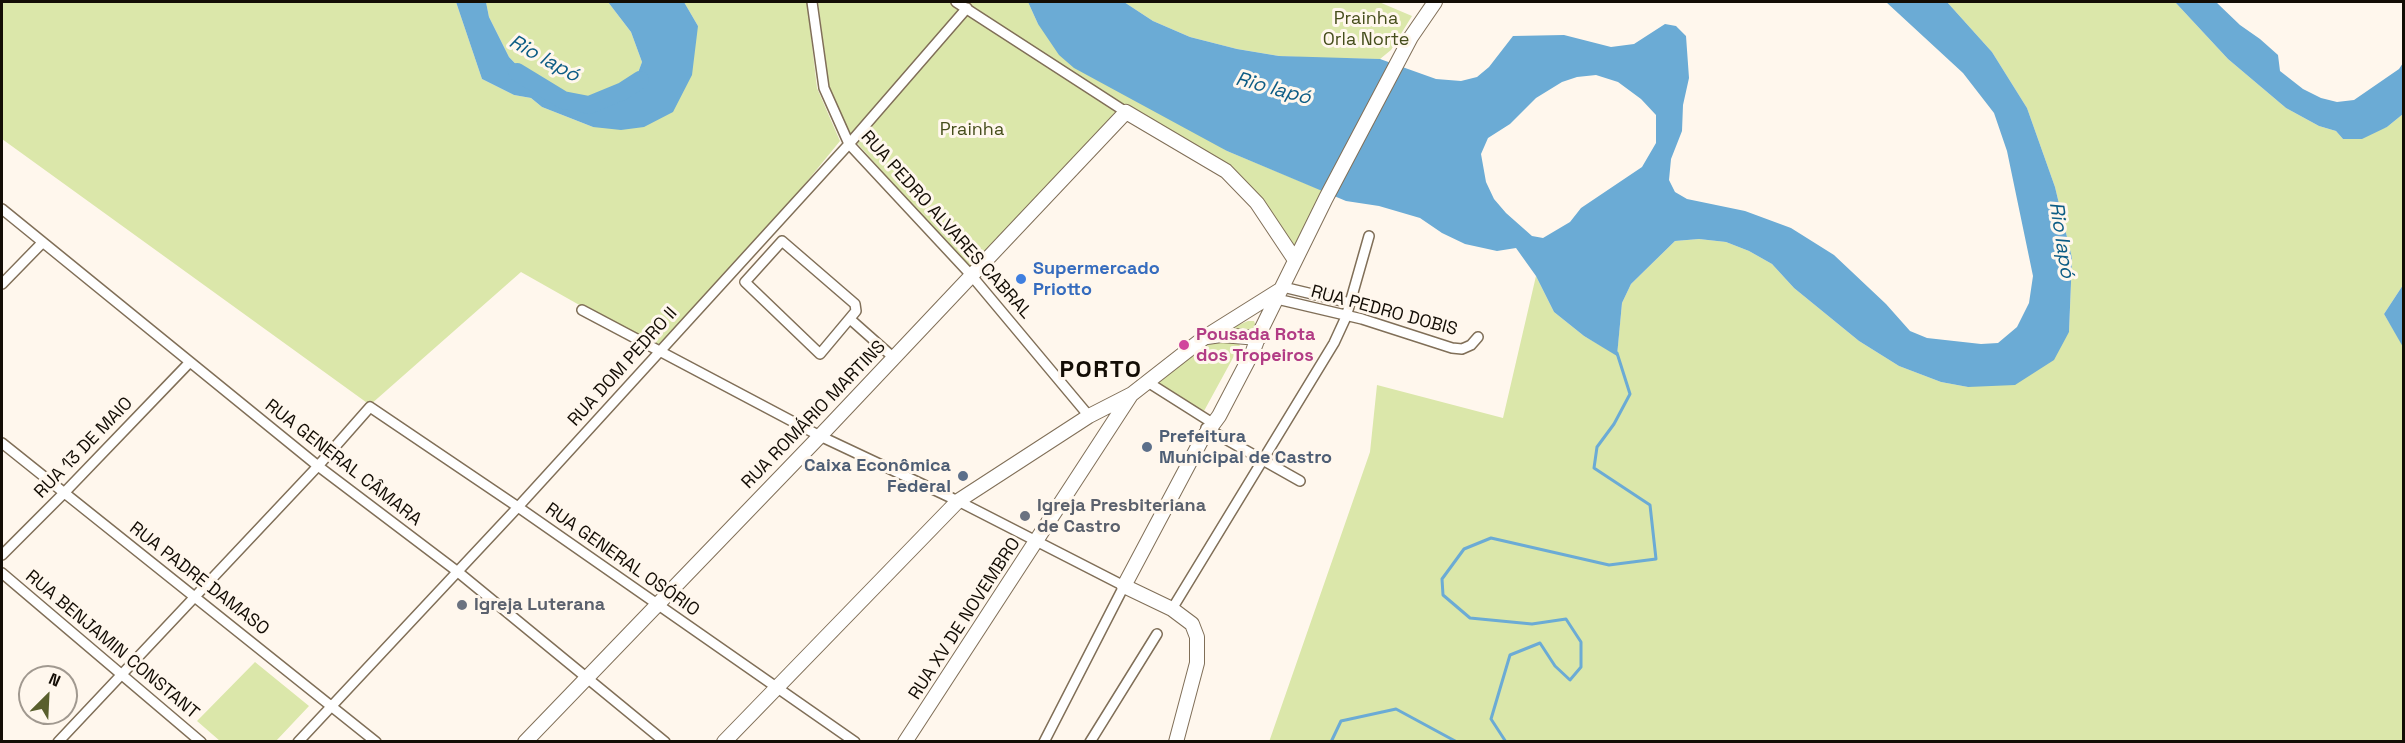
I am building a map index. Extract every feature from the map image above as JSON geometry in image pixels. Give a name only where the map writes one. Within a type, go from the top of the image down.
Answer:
[{"type":"street","name":"RUA PEDRO ALVARES CABRAL","points":[[812,2],[825,88],[849,144],[971,275],[1089,416]]},
{"type":"street","points":[[956,2],[1126,112],[1226,171],[1257,202],[1295,260]]},
{"type":"street","points":[[1411,37],[1412,29],[1425,2]]},
{"type":"street","points":[[1044,741],[1280,293],[1326,198],[1411,37],[1435,2]]},
{"type":"street","name":"RUA DOM PEDRO II","points":[[298,741],[518,507],[849,144],[967,8]]},
{"type":"street","name":"RUA ROMÁRIO MARTINS","points":[[525,741],[820,436],[1126,112]]},
{"type":"street","name":"RUA GENERAL CÂMARA","points":[[2,209],[189,363],[318,466],[458,572],[665,741]]},
{"type":"street","points":[[1172,609],[1334,343],[1346,317],[1369,236]]},
{"type":"street","points":[[782,241],[849,296],[855,304],[856,311],[850,319],[820,354],[746,282],[782,241]]},
{"type":"street","points":[[2,284],[42,243]]},
{"type":"street","name":"RUA PEDRO DOBIS","points":[[1280,293],[1350,303]]},
{"type":"street","name":"RUA PEDRO DOBIS","points":[[1280,293],[1346,317],[1369,321],[1452,348],[1462,350],[1478,337]]},
{"type":"street","name":"RUA XV DE NOVEMBRO","points":[[905,741],[1037,542],[1112,415],[1146,381],[1205,337],[1280,293]]},
{"type":"street","points":[[582,310],[820,436],[958,501],[1172,609],[1192,624],[1197,637],[1197,663],[1176,741]]},
{"type":"street","points":[[1248,310],[1259,317],[1259,333]]},
{"type":"street","points":[[850,319],[894,358]]},
{"type":"street","points":[[1205,337],[1259,333]]},
{"type":"street","name":"RUA 13 DE MAIO","points":[[2,555],[189,363]]},
{"type":"street","points":[[1146,381],[1208,428],[1261,461],[1300,481]]},
{"type":"street","name":"RUA GENERAL OSÓRIO","points":[[318,466],[370,406],[855,741]]},
{"type":"street","points":[[1089,416],[1102,425],[1112,415]]},
{"type":"street","points":[[724,741],[958,501],[1089,416],[1112,415]]},
{"type":"street","name":"RUA PADRE DAMASO","points":[[2,443],[376,741]]},
{"type":"street","points":[[58,741],[318,466]]},
{"type":"street","name":"RUA BENJAMIN CONSTANT","points":[[2,573],[201,741]]},
{"type":"street","points":[[1090,741],[1157,634]]},
{"type":"green space","points":[[2,2],[456,2],[482,79],[514,95],[531,98],[542,107],[593,127],[698,26],[684,2],[807,2],[817,88],[840,141],[666,354],[521,272],[370,405],[2,139]]},
{"type":"green space","points":[[486,2],[608,2],[631,32],[642,62],[636,78],[623,91],[589,105],[563,100],[533,82],[509,57],[489,17]]},
{"type":"green space","name":"Prainha","points":[[818,2],[950,2],[1120,112],[971,272],[850,135],[829,87]]},
{"type":"green space","points":[[958,2],[1028,2],[1038,24],[1227,151],[1326,192],[1296,251],[1261,201]]},
{"type":"green space","name":"Prainha Orla Norte","points":[[1124,2],[1379,2],[1412,16],[1391,50],[1380,59],[1319,58],[1279,56],[1237,49],[1190,37],[1153,21]]},
{"type":"green space","points":[[1947,2],[2175,2],[2228,59],[2286,108],[2319,126],[2336,131],[2343,139],[2387,127],[2403,114],[2403,285],[2384,314],[2404,347],[2403,741],[1269,742],[1370,452],[1377,385],[1503,418],[1536,276],[1554,312],[1584,336],[1617,355],[1622,303],[1631,284],[1675,241],[1699,239],[1726,242],[1749,251],[1772,264],[1794,288],[1859,341],[1899,366],[1941,382],[1968,387],[2069,332],[2072,258],[2055,187],[2027,108],[1992,52]]},
{"type":"green space","points":[[1248,321],[1254,321],[1256,326],[1248,332],[1229,329]]},
{"type":"green space","points":[[1217,336],[1229,338],[1240,345],[1204,411],[1152,381]]},
{"type":"green space","points":[[255,662],[309,706],[276,741],[220,741],[197,721]]},
{"type":"water","points":[[456,2],[486,2],[489,17],[509,57],[533,82],[563,100],[589,105],[623,91],[636,78],[642,62],[631,32],[608,2],[684,2],[698,26],[692,75],[673,112],[644,127],[621,130],[593,127],[542,107],[531,98],[514,95],[482,79]]},
{"type":"water","points":[[1028,2],[1124,2],[1153,21],[1190,37],[1237,49],[1279,56],[1380,59],[1436,79],[1461,81],[1477,77],[1489,67],[1513,36],[1564,35],[1611,47],[1634,44],[1665,24],[1676,26],[1686,36],[1689,78],[1683,105],[1682,131],[1671,159],[1669,180],[1675,192],[1687,199],[1745,211],[1791,228],[1834,255],[1886,304],[1910,331],[1927,338],[1981,344],[1998,343],[2017,327],[2029,303],[2033,276],[2007,151],[1994,113],[1963,73],[1886,2],[1947,2],[1992,52],[2027,108],[2055,187],[2072,258],[2069,332],[2054,360],[2015,385],[1968,387],[1941,382],[1899,366],[1859,341],[1794,288],[1772,264],[1749,251],[1726,242],[1699,239],[1675,241],[1631,284],[1622,303],[1617,356],[1584,336],[1554,312],[1536,276],[1516,248],[1497,251],[1465,244],[1442,233],[1420,218],[1379,206],[1346,201],[1227,151],[1074,68],[1059,55],[1038,24]],"holes":[[[1596,75],[1618,82],[1641,99],[1656,115],[1656,143],[1642,167],[1581,208],[1570,222],[1543,238],[1532,236],[1494,199],[1486,182],[1481,154],[1488,138],[1510,124],[1536,98],[1562,82],[1577,77]]]},
{"type":"water","points":[[2175,2],[2216,2],[2240,25],[2278,55],[2280,71],[2303,89],[2321,98],[2337,102],[2354,100],[2399,69],[2403,63],[2403,114],[2387,127],[2362,139],[2343,139],[2336,131],[2319,126],[2286,108],[2228,59]]},
{"type":"water","points":[[2403,285],[2403,347],[2384,314]]},
{"type":"waterway","name":"Rio Iapó","points":[[517,72],[563,100],[589,105],[623,91],[640,80]]},
{"type":"waterway","points":[[1506,742],[1491,719],[1510,655],[1540,643],[1555,666],[1570,680],[1581,667],[1581,642],[1566,619],[1532,624],[1470,618],[1443,595],[1442,579],[1464,549],[1491,538],[1609,565],[1656,559],[1650,505],[1594,468],[1597,447],[1614,424],[1630,394],[1617,353]]},
{"type":"waterway","points":[[1331,742],[1341,721],[1396,709],[1457,742]]},
{"type":"place","name":"Supermercado Priotto","points":[[1021,279]]},
{"type":"place","name":"Pousada Rota dos Tropeiros","points":[[1184,345]]},
{"type":"place","name":"Prefeitura Municipal de Castro","points":[[1147,447]]},
{"type":"place","name":"Caixa Econômica Federal","points":[[963,476]]},
{"type":"place","name":"Igreja Presbiteriana de Castro","points":[[1025,516]]},
{"type":"place","name":"Igreja Luterana","points":[[462,605]]},
{"type":"district","name":"PORTO","points":[[1101,370]]}]
